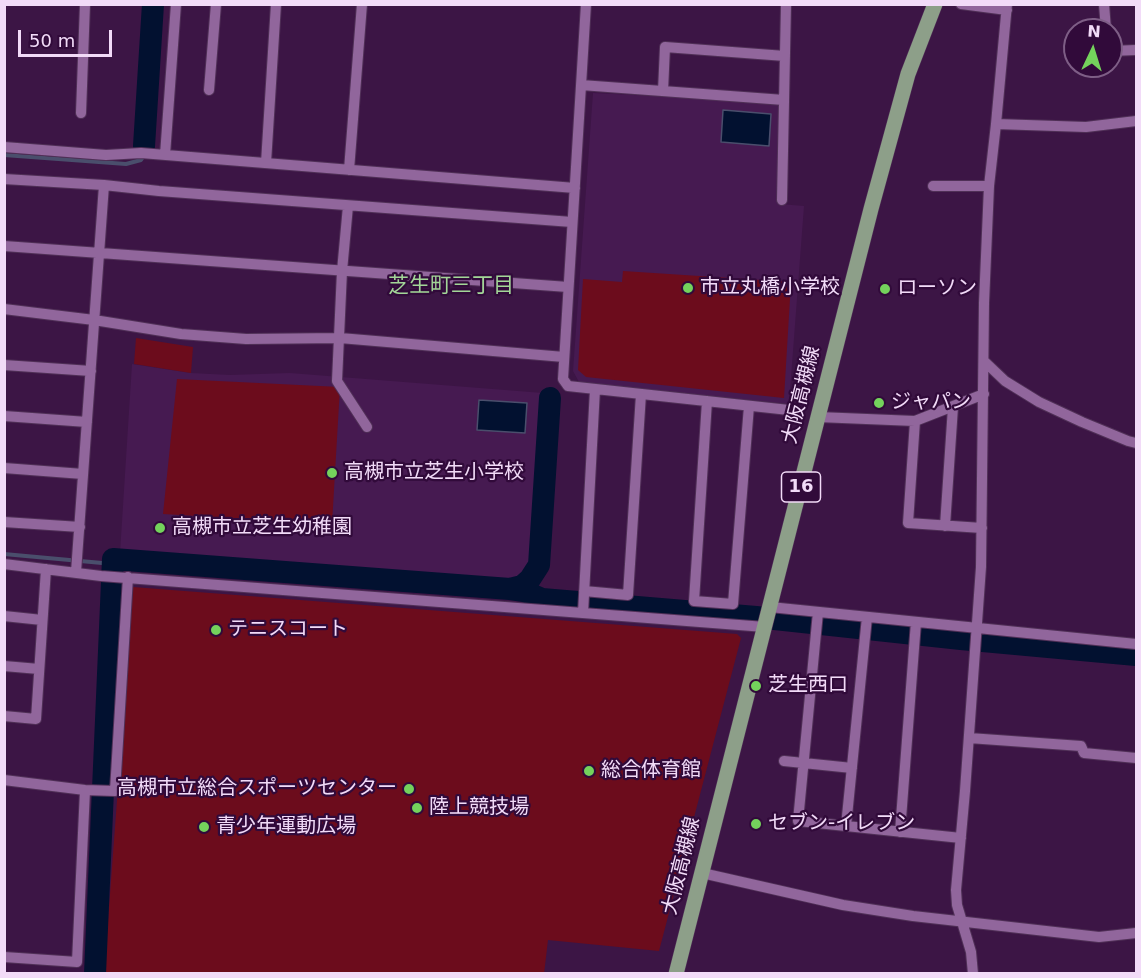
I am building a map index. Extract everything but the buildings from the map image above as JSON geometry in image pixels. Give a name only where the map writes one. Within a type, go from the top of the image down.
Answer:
[{"type":"main road","name":"大阪高槻線","points":[[676,974],[871,209],[908,74],[935,4]]},
{"type":"street","points":[[81,113],[85,4]]},
{"type":"street","points":[[165,155],[176,4]]},
{"type":"street","points":[[209,90],[216,4]]},
{"type":"street","points":[[266,163],[276,4]]},
{"type":"street","points":[[349,170],[362,4]]},
{"type":"street","points":[[586,4],[562,379],[568,386],[789,410]]},
{"type":"street","points":[[782,200],[786,4]]},
{"type":"street","points":[[961,4],[1007,7],[989,186],[984,303],[982,528],[977,628],[956,890],[957,905],[971,952],[973,974]]},
{"type":"street","points":[[663,91],[666,46],[785,56]]},
{"type":"street","points":[[581,86],[784,100]]},
{"type":"street","points":[[996,124],[1086,127],[1137,121]]},
{"type":"street","points":[[4,147],[106,155],[141,153],[575,188]]},
{"type":"street","points":[[4,179],[572,222]]},
{"type":"street","points":[[76,573],[104,185]]},
{"type":"street","points":[[933,186],[989,186]]},
{"type":"street","points":[[348,206],[342,271],[337,381],[367,427]]},
{"type":"street","points":[[4,246],[568,287]]},
{"type":"street","points":[[4,309],[203,336],[246,339],[340,338],[564,357]]},
{"type":"street","points":[[984,361],[1005,381],[1039,402],[1082,422],[1137,443]]},
{"type":"street","points":[[4,365],[91,371]]},
{"type":"street","points":[[583,602],[595,389]]},
{"type":"street","points":[[583,602],[628,595],[641,394]]},
{"type":"street","points":[[818,417],[915,422],[984,394]]},
{"type":"street","points":[[707,401],[694,601],[733,604],[749,406]]},
{"type":"street","points":[[945,526],[953,407]]},
{"type":"street","points":[[4,416],[87,422]]},
{"type":"street","points":[[915,422],[908,523],[982,528]]},
{"type":"street","points":[[4,468],[83,474]]},
{"type":"street","points":[[4,522],[80,527]]},
{"type":"street","points":[[4,564],[101,576],[583,602],[720,624],[765,627]]},
{"type":"street","points":[[4,716],[36,719],[46,569]]},
{"type":"street","points":[[4,780],[115,791],[124,577]]},
{"type":"street","points":[[720,624],[721,603]]},
{"type":"street","points":[[770,607],[1137,644]]},
{"type":"street","points":[[818,612],[798,821],[961,838]]},
{"type":"street","points":[[4,616],[42,620]]},
{"type":"street","points":[[846,826],[867,617]]},
{"type":"street","points":[[900,832],[916,621]]},
{"type":"street","points":[[4,666],[39,669]]},
{"type":"street","points":[[969,738],[1081,746],[1084,753],[1137,758]]},
{"type":"street","points":[[784,761],[852,768]]},
{"type":"street","points":[[4,957],[76,968],[88,790]]},
{"type":"street","points":[[702,873],[843,905],[913,916],[1099,937],[1137,933]]},
{"type":"shaded area","name":"市立丸橋小学校","points":[[593,93],[776,102],[780,106],[780,204],[804,206],[789,404],[579,382],[573,371]]},
{"type":"shaded area","points":[[623,271],[791,282],[784,398],[586,377],[578,370],[583,279],[622,282]]},
{"type":"shaded area","points":[[136,338],[193,347],[191,373],[134,364]]},
{"type":"shaded area","name":"高槻市立芝生小学校","points":[[132,364],[191,373],[230,375],[290,373],[543,393],[533,560],[526,573],[512,580],[120,553]]},
{"type":"shaded area","points":[[177,379],[340,387],[332,524],[163,514]]},
{"type":"shaded area","name":"高槻市立総合スポーツセンター","points":[[133,587],[737,634],[741,638],[659,951],[548,940],[544,974],[104,974]]},
{"type":"water","points":[[723,110],[771,114],[769,146],[721,142]]},
{"type":"water","points":[[479,400],[527,403],[525,433],[477,430]]},
{"type":"waterway","points":[[144,146],[153,4]]},
{"type":"waterway","points":[[4,155],[126,164],[141,160],[144,146]]},
{"type":"waterway","points":[[95,974],[113,559],[510,589],[522,586],[530,579],[539,565],[550,398]]},
{"type":"waterway","points":[[4,554],[113,564]]},
{"type":"waterway","points":[[510,589],[524,591],[542,599],[756,617],[1136,655]]},
{"type":"place","name":"市立丸橋小学校","points":[[688,288]]},
{"type":"place","name":"ローソン","points":[[885,289]]},
{"type":"place","name":"ジャパン","points":[[879,403]]},
{"type":"place","name":"高槻市立芝生小学校","points":[[332,473]]},
{"type":"place","name":"高槻市立芝生幼稚園","points":[[160,528]]},
{"type":"place","name":"テニスコート","points":[[216,630]]},
{"type":"place","name":"芝生西口","points":[[756,686]]},
{"type":"place","name":"総合体育館","points":[[589,771]]},
{"type":"place","name":"高槻市立総合スポーツセンター","points":[[409,789]]},
{"type":"place","name":"陸上競技場","points":[[417,808]]},
{"type":"place","name":"セブン-イレブン","points":[[756,824]]},
{"type":"place","name":"青少年運動広場","points":[[204,827]]},
{"type":"district","name":"芝生町三丁目","points":[[451,287]]}]
